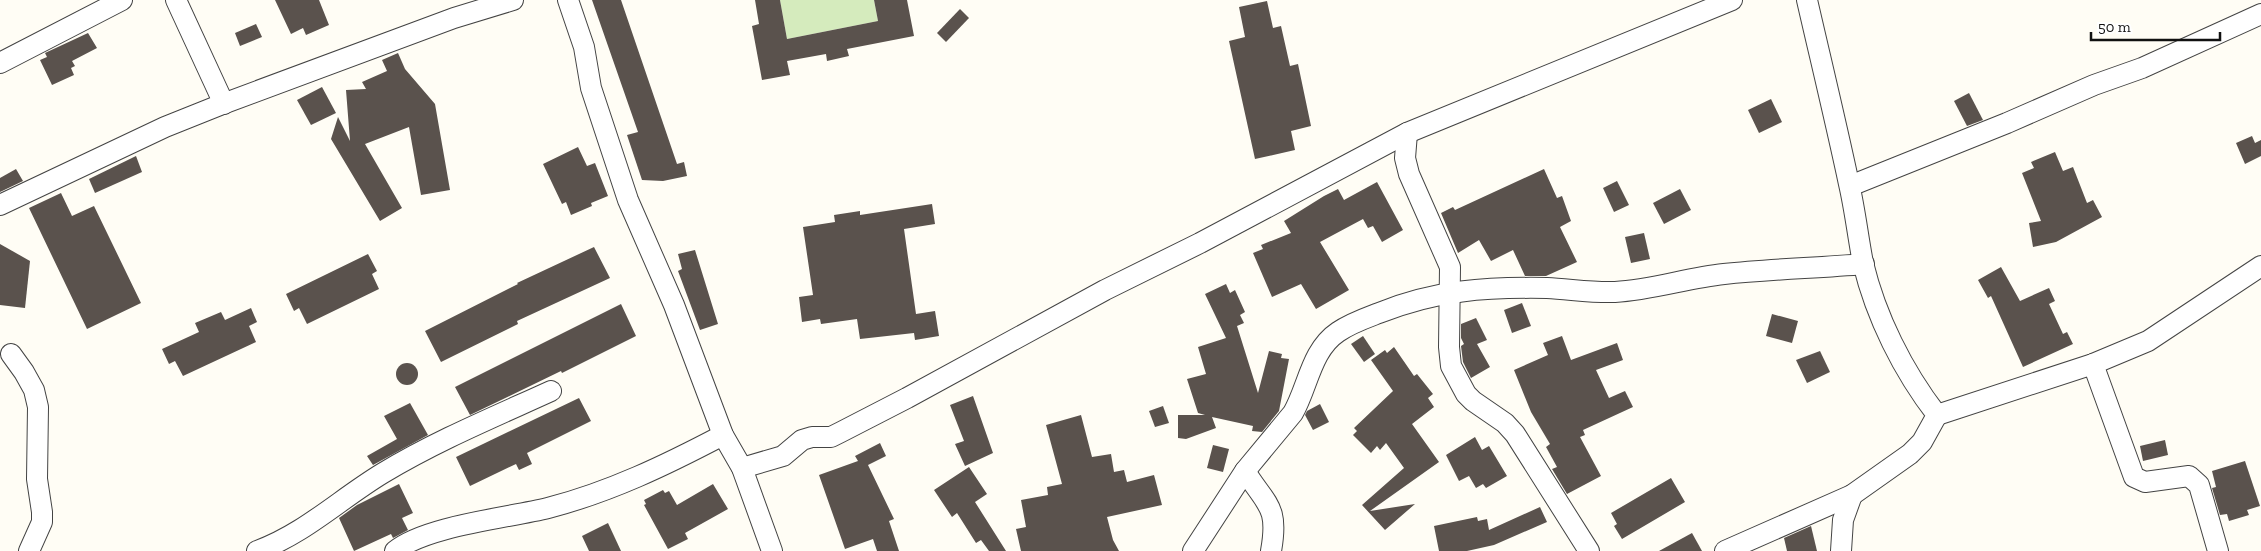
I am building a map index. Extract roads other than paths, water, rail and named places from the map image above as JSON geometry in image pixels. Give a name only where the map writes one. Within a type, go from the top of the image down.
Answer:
[{"type":"street","points":[[0,63],[122,0]]},
{"type":"street","points":[[176,0],[224,104]]},
{"type":"street","points":[[0,205],[165,127],[470,12],[513,0]]},
{"type":"street","points":[[568,0],[584,47],[591,88],[628,200],[674,305],[723,436],[742,468],[772,551]]},
{"type":"street","points":[[742,468],[783,456],[802,440],[812,437],[831,437],[841,432],[1105,290],[1200,243],[1407,133],[1732,0]]},
{"type":"street","points":[[1807,0],[1850,186],[1864,264],[1887,331],[1901,360],[1920,393],[1937,415]]},
{"type":"street","points":[[1850,186],[2007,123],[2094,85],[2142,68],[2261,14]]},
{"type":"street","points":[[1407,133],[1405,158],[1409,174],[1448,259],[1450,278],[1448,292],[1448,347],[1452,366],[1459,383],[1473,401],[1505,423],[1515,434],[1589,551]]},
{"type":"street","points":[[1193,551],[1245,471],[1293,413],[1324,343],[1338,332],[1360,320],[1402,304],[1448,292],[1512,288],[1613,292],[1638,290],[1723,274],[1864,264]]},
{"type":"street","points":[[1725,551],[1852,495],[1910,454],[1922,442],[1937,415],[2093,364],[2148,341],[2261,266]]},
{"type":"street","points":[[11,354],[34,390],[38,407],[37,479],[42,522],[29,551]]},
{"type":"street","points":[[2093,364],[2134,477],[2144,482],[2189,476],[2194,480],[2198,485],[2218,551]]},
{"type":"street","points":[[256,551],[300,530],[356,490],[418,453],[551,391]]},
{"type":"street","points":[[395,551],[403,544],[446,530],[548,508],[602,491],[654,470],[723,436]]},
{"type":"street","points":[[1245,471],[1273,513],[1275,522],[1272,551]]},
{"type":"street","points":[[1841,551],[1843,520],[1852,495]]}]
